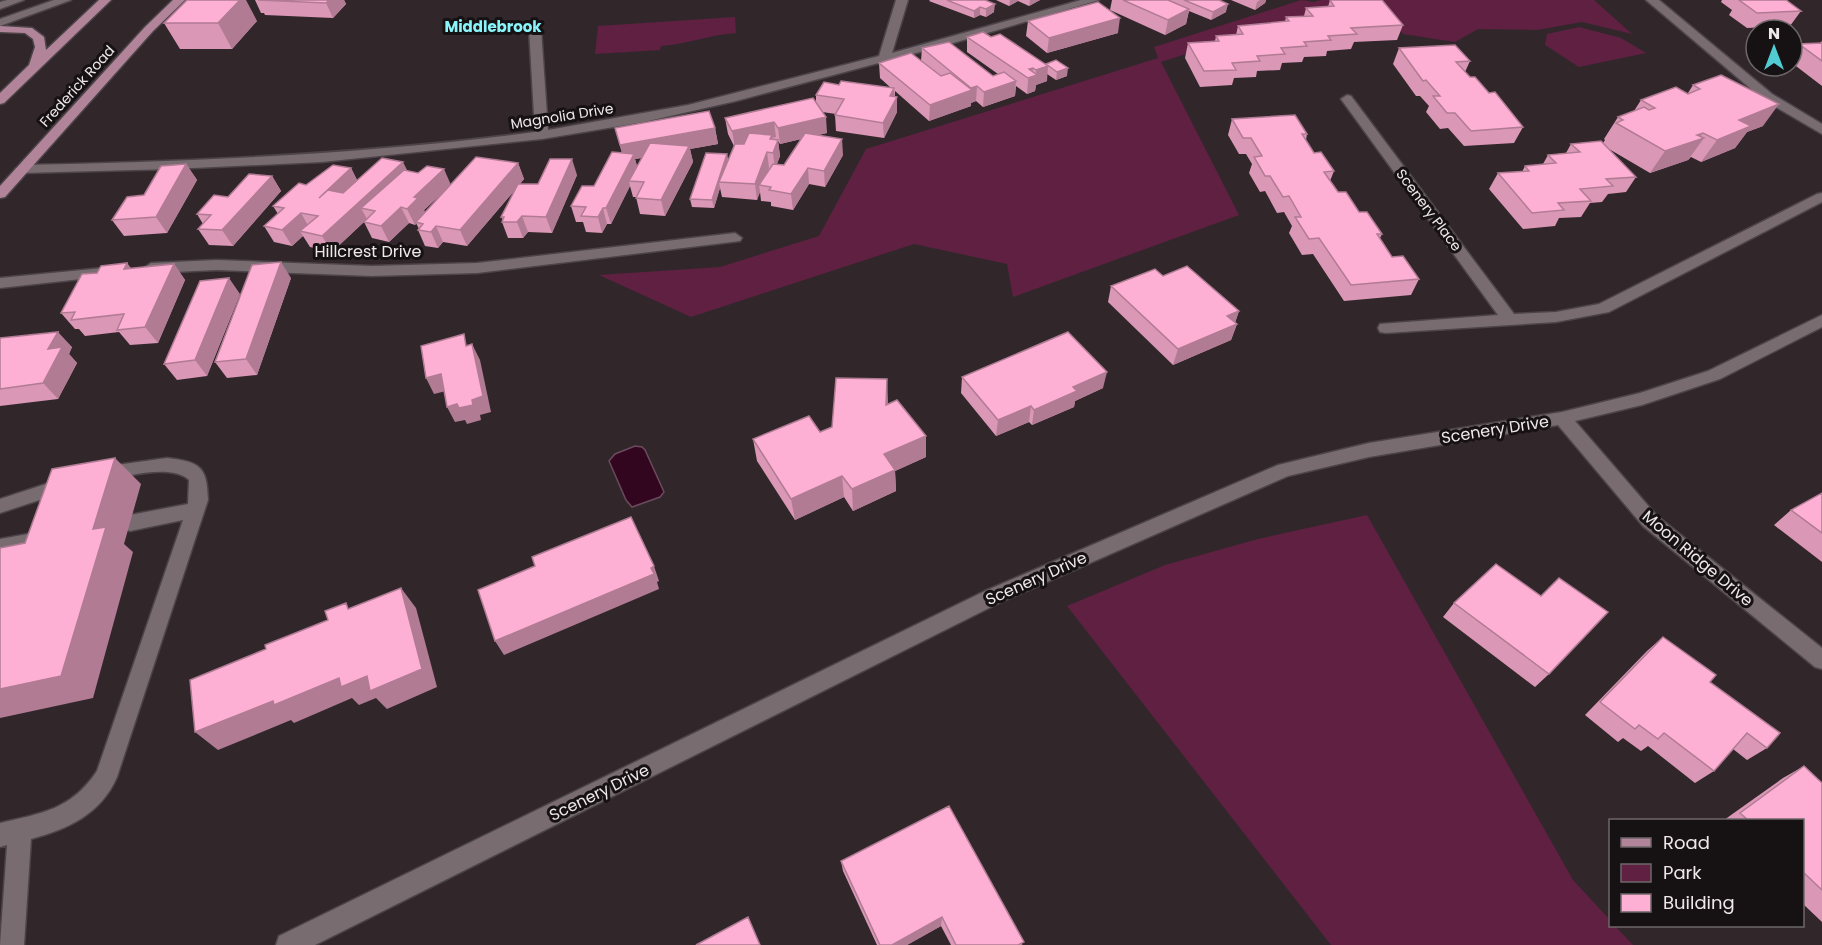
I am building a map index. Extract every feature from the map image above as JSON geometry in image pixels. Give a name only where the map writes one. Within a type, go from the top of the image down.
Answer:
[{"type":"main road","points":[[0,100],[105,0]]},
{"type":"main road","name":"Frederick Road","points":[[0,194],[149,29],[179,0]]},
{"type":"main road","points":[[0,29],[28,30],[38,37],[41,47],[35,65]]},
{"type":"street","points":[[0,6],[18,0]]},
{"type":"street","points":[[0,23],[65,0]]},
{"type":"street","points":[[884,59],[902,0]]},
{"type":"street","name":"Magnolia Drive","points":[[22,169],[139,166],[338,155],[542,135],[624,122],[712,102],[884,59],[1093,0]]},
{"type":"street","points":[[1652,0],[1768,97],[1822,130]]},
{"type":"street","points":[[536,29],[542,135]]},
{"type":"street","name":"Scenery Place","points":[[1347,99],[1510,320]]},
{"type":"street","points":[[1386,328],[1574,315],[1616,303],[1822,197]]},
{"type":"street","name":"Hillcrest Drive","points":[[140,269],[218,265],[372,271],[477,268],[735,238]]},
{"type":"street","points":[[0,283],[119,272]]},
{"type":"street","name":"Scenery Drive","points":[[288,945],[992,597],[1205,502],[1284,470],[1369,450],[1562,418],[1642,399],[1714,375],[1822,320]]},
{"type":"street","name":"Moon Ridge Drive","points":[[1562,418],[1650,521],[1822,660]]},
{"type":"street","points":[[0,506],[104,474],[176,465],[191,469],[198,477],[197,510],[106,777],[92,797],[73,814],[10,832],[12,945]]},
{"type":"street","points":[[130,523],[197,510]]},
{"type":"street","points":[[0,547],[66,535]]},
{"type":"green space","points":[[1301,0],[1314,2],[1321,0],[1594,0],[1632,34],[1582,22],[1537,30],[1478,29],[1455,42],[1403,34],[1381,8],[1320,11],[1161,62],[1239,215],[1013,297],[1007,264],[914,244],[691,317],[599,275],[720,267],[819,236],[866,149],[1158,58],[1154,47]]},
{"type":"green space","points":[[735,17],[736,33],[661,46],[660,50],[595,54],[598,26]]},
{"type":"green space","points":[[1579,27],[1621,38],[1646,53],[1579,67],[1545,45],[1547,34]]},
{"type":"green space","points":[[1367,515],[1573,880],[1609,919],[1609,927],[1616,927],[1633,945],[1331,945],[1067,606],[1165,565],[1258,539]]},
{"type":"shaded area","points":[[635,446],[645,450],[664,492],[660,497],[632,507],[626,500],[609,461],[615,454]]},
{"type":"building","points":[[187,0],[240,0],[218,23],[164,23]]},
{"type":"building","points":[[258,0],[329,0],[326,3]]},
{"type":"building","points":[[947,0],[985,0],[995,4],[986,9],[980,7],[974,11]]},
{"type":"building","points":[[1123,0],[1168,0],[1189,9],[1168,20]]},
{"type":"building","points":[[1184,0],[1219,0],[1228,4],[1213,12]]},
{"type":"building","points":[[1330,0],[1382,0],[1403,25],[1351,28],[1357,34],[1328,36],[1331,40],[1304,42],[1307,46],[1281,48],[1285,54],[1257,56],[1260,61],[1232,63],[1236,70],[1204,71],[1188,43],[1219,41],[1216,36],[1243,34],[1238,26],[1289,21],[1286,17],[1313,16],[1306,8],[1334,6]]},
{"type":"building","points":[[1739,0],[1786,0],[1801,11],[1757,13]]},
{"type":"building","points":[[1098,2],[1120,18],[1049,38],[1028,21]]},
{"type":"building","points":[[983,32],[991,37],[1000,34],[1048,66],[1036,70],[1029,69],[1037,75],[1028,78],[967,37]]},
{"type":"building","points":[[949,42],[993,76],[1004,72],[1016,81],[984,92],[977,86],[971,88],[922,48]]},
{"type":"building","points":[[1822,43],[1822,61],[1804,48],[1804,44]]},
{"type":"building","points":[[1455,45],[1470,61],[1456,62],[1470,77],[1475,77],[1489,93],[1495,92],[1523,127],[1471,131],[1455,113],[1447,113],[1433,96],[1440,96],[1426,80],[1423,81],[1399,48]]},
{"type":"building","points":[[911,53],[941,76],[950,73],[972,90],[930,105],[879,63]]},
{"type":"building","points":[[1056,60],[1068,68],[1057,72],[1046,64]]},
{"type":"building","points":[[1721,75],[1779,104],[1739,120],[1751,126],[1717,140],[1703,133],[1697,135],[1704,138],[1665,151],[1616,123],[1623,120],[1618,117],[1644,107],[1649,110],[1655,108],[1641,100],[1676,87],[1688,94],[1700,89],[1693,85]]},
{"type":"building","points":[[841,81],[894,88],[890,96],[897,97],[883,123],[835,115],[844,99],[816,95],[824,82],[839,85]]},
{"type":"building","points":[[813,98],[826,117],[778,128],[774,122],[732,131],[725,118]]},
{"type":"building","points":[[709,111],[715,128],[620,145],[615,128]]},
{"type":"building","points":[[1295,115],[1307,134],[1302,134],[1314,153],[1321,152],[1334,171],[1324,172],[1338,192],[1346,192],[1359,212],[1367,212],[1382,234],[1377,234],[1392,257],[1403,256],[1419,279],[1351,285],[1319,238],[1309,239],[1295,217],[1301,217],[1289,196],[1283,197],[1270,176],[1265,176],[1254,157],[1262,156],[1251,138],[1243,138],[1232,119]]},
{"type":"building","points":[[749,133],[772,135],[770,139],[778,140],[773,153],[767,152],[755,184],[719,182],[735,144],[744,144]]},
{"type":"building","points":[[805,133],[842,139],[824,171],[808,168],[791,194],[769,190],[771,187],[759,185],[773,164],[784,165]]},
{"type":"building","points":[[1601,141],[1636,177],[1606,179],[1613,186],[1580,189],[1591,201],[1558,203],[1564,210],[1532,213],[1498,173],[1529,171],[1525,166],[1556,163],[1548,155],[1580,152],[1571,144]]},
{"type":"building","points":[[650,143],[689,146],[661,200],[636,198],[644,182],[629,181]]},
{"type":"building","points":[[612,152],[634,154],[606,208],[603,208],[598,217],[581,216],[586,207],[571,206],[582,186],[594,186]]},
{"type":"building","points":[[706,153],[727,154],[712,200],[690,199]]},
{"type":"building","points":[[476,157],[518,163],[460,230],[436,226],[431,232],[418,230],[423,224],[416,222]]},
{"type":"building","points":[[382,158],[403,162],[322,236],[300,231],[318,216],[301,213],[282,230],[264,226],[284,208],[273,206],[299,183],[306,185],[333,165],[351,168],[319,198],[328,190],[343,193]]},
{"type":"building","points":[[550,159],[572,159],[546,217],[522,216],[517,222],[502,222],[504,217],[501,217],[518,184],[538,184]]},
{"type":"building","points":[[186,164],[156,217],[112,220],[127,197],[144,195],[161,166]]},
{"type":"building","points":[[427,166],[444,169],[414,197],[418,198],[407,209],[401,207],[381,226],[364,222],[375,211],[361,208],[404,170],[418,173]]},
{"type":"building","points":[[249,174],[272,176],[222,230],[198,229],[211,215],[197,214],[214,195],[228,197]]},
{"type":"building","points":[[281,262],[246,359],[215,362],[252,265]]},
{"type":"building","points":[[127,263],[124,269],[174,264],[145,327],[117,330],[124,314],[71,320],[75,312],[61,313],[82,274],[97,273],[101,266]]},
{"type":"building","points":[[1187,266],[1239,311],[1227,316],[1237,324],[1178,349],[1111,286],[1155,269],[1163,276]]},
{"type":"building","points":[[229,278],[195,360],[164,364],[200,281]]},
{"type":"building","points":[[58,332],[48,349],[62,347],[43,383],[0,389],[0,338]]},
{"type":"building","points":[[1068,332],[1107,372],[1073,387],[1077,391],[1034,410],[1031,406],[998,420],[962,377]]},
{"type":"building","points":[[464,334],[466,346],[472,344],[483,396],[472,400],[473,405],[459,408],[457,404],[447,407],[441,374],[426,378],[421,346]]},
{"type":"building","points":[[836,378],[887,379],[886,405],[897,400],[926,436],[884,454],[895,470],[852,489],[842,476],[791,499],[753,439],[809,416],[820,432],[832,427]]},
{"type":"building","points":[[115,458],[93,529],[106,527],[61,676],[0,689],[0,548],[25,543],[52,469]]},
{"type":"building","points":[[1822,493],[1822,533],[1791,510]]},
{"type":"building","points":[[631,517],[654,566],[651,568],[654,574],[495,641],[478,590],[535,566],[532,557]]},
{"type":"building","points":[[1496,564],[1541,596],[1559,578],[1608,612],[1549,674],[1454,603]]},
{"type":"building","points":[[401,588],[422,669],[370,691],[367,676],[341,687],[339,678],[274,705],[273,701],[195,732],[190,680],[266,649],[265,645],[328,620],[325,611],[346,603],[348,609]]},
{"type":"building","points":[[1663,637],[1716,675],[1710,682],[1780,733],[1767,748],[1747,733],[1714,771],[1664,733],[1658,739],[1639,725],[1635,729],[1600,702]]},
{"type":"building","points":[[1804,766],[1822,783],[1822,890],[1804,873],[1804,819],[1747,819],[1740,813]]},
{"type":"building","points":[[949,806],[1024,942],[1018,945],[956,945],[942,917],[892,945],[880,945],[841,861]]},
{"type":"building","points":[[748,917],[760,945],[696,945]]},
{"type":"district","name":"Middlebrook","points":[[493,27]]}]
